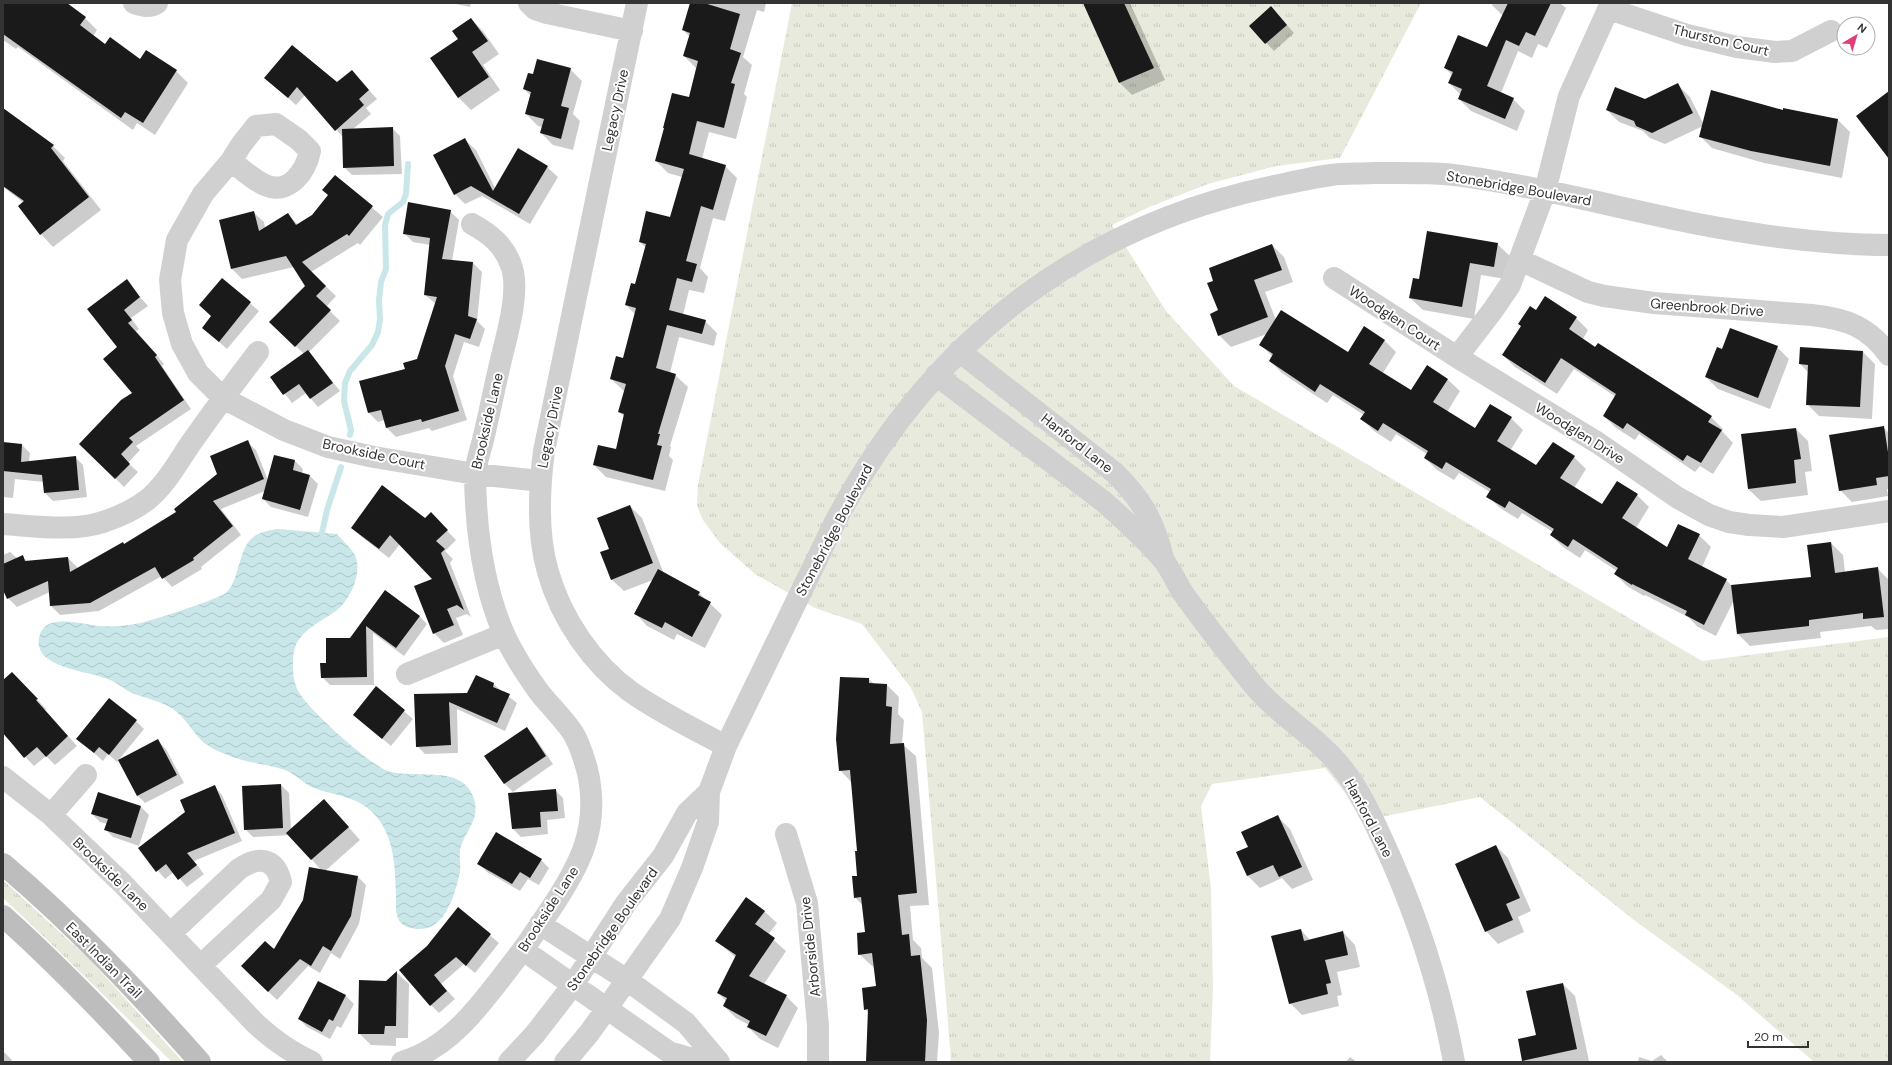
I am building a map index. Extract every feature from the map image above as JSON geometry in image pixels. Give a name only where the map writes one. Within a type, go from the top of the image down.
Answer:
[{"type":"main road","name":"East Indian Trail","points":[[3,864],[65,920],[109,963],[200,1062]]},
{"type":"main road","points":[[3,916],[63,971],[149,1062]]},
{"type":"street","points":[[134,3],[143,6],[153,6],[157,3]]},
{"type":"street","points":[[529,3],[535,9],[547,14],[632,31]]},
{"type":"street","name":"Legacy Drive","points":[[638,3],[544,451],[540,481],[540,523],[548,571],[560,603],[572,625],[590,652],[609,673],[635,695],[650,705],[726,746]]},
{"type":"street","points":[[1457,357],[1506,291],[1520,260],[1545,191],[1569,96],[1610,6]]},
{"type":"street","name":"Thurston Court","points":[[1610,6],[1687,35],[1737,47],[1775,52],[1792,51],[1831,31]]},
{"type":"street","name":"Brookside Court","points":[[231,161],[203,194],[177,240],[170,280],[173,313],[182,344],[198,373],[223,398],[284,430],[328,447],[374,457],[475,474],[540,481]]},
{"type":"street","name":"Stonebridge Boulevard","points":[[565,1062],[590,1032],[670,919],[689,875],[708,822],[709,792],[726,746],[851,491],[883,441],[936,375],[959,351],[1008,308],[1040,284],[1077,260],[1120,237],[1164,218],[1218,199],[1253,190],[1331,175],[1398,173],[1468,176],[1733,230],[1829,243],[1889,245]]},
{"type":"street","name":"Brookside Lane","points":[[402,1062],[411,1060],[437,1046],[458,1028],[480,1006],[523,950],[570,880],[582,854],[588,830],[591,807],[589,780],[583,754],[573,734],[539,692],[522,667],[504,634],[485,572],[478,525],[475,474],[512,312],[514,283],[512,266],[503,248],[490,234],[472,224]]},
{"type":"street","name":"Greenbrook Drive","points":[[1520,260],[1588,292],[1604,296],[1654,303],[1837,318],[1854,324],[1874,337],[1889,355]]},
{"type":"street","name":"Woodglen Court","points":[[1334,278],[1457,357]]},
{"type":"street","name":"Hanford Lane","points":[[959,351],[1115,473],[1133,491],[1144,506],[1158,536],[1164,561]]},
{"type":"street","points":[[3,524],[63,527],[84,526],[102,522],[134,508],[147,500],[162,485],[223,398],[258,352]]},
{"type":"street","name":"Woodglen Drive","points":[[1457,357],[1598,443],[1682,501],[1709,515],[1749,525],[1783,528],[1889,511]]},
{"type":"street","name":"Hanford Lane","points":[[936,375],[1103,501],[1164,561],[1183,593],[1252,684],[1268,701],[1330,754],[1353,784],[1381,836],[1409,902],[1439,994],[1454,1062]]},
{"type":"street","points":[[407,674],[504,634]]},
{"type":"street","points":[[50,815],[86,775]]},
{"type":"street","name":"Brookside Lane","points":[[3,777],[50,815],[122,883],[255,1023],[273,1039],[295,1054],[312,1062]]},
{"type":"street","name":"Stonebridge Boulevard","points":[[509,1062],[535,1034],[573,985],[626,902],[663,856],[687,813],[709,792]]},
{"type":"street","name":"Arborside Drive","points":[[786,834],[808,903],[818,1026],[818,1062]]},
{"type":"street","points":[[171,933],[239,869],[249,862],[258,860],[266,861],[274,866],[279,874],[281,882],[271,900],[201,965]]},
{"type":"street","points":[[540,924],[627,980],[686,1023],[719,1062]]},
{"type":"street","points":[[523,950],[607,1007],[669,1052],[703,1062]]},
{"type":"green space","points":[[792,3],[1421,3],[1340,158],[1276,166],[1208,184],[1149,207],[1112,225],[1166,311],[1234,386],[1702,661],[1889,637],[1889,1062],[1814,1062],[1737,995],[1634,920],[1480,797],[1361,821],[1346,794],[1325,768],[1212,784],[1201,806],[1211,888],[1213,988],[1210,1062],[949,1062],[951,1059],[922,712],[911,688],[862,624],[815,608],[755,574],[720,543],[703,520],[697,506],[698,485]]},
{"type":"green space","points":[[3,880],[91,961],[183,1062],[172,1062],[3,898]]},
{"type":"water","points":[[278,529],[337,534],[353,552],[357,562],[354,586],[346,600],[336,611],[306,632],[296,644],[293,671],[296,685],[300,694],[316,713],[341,737],[380,767],[388,771],[399,773],[449,777],[460,781],[468,788],[474,799],[476,807],[475,814],[460,851],[460,872],[452,900],[443,917],[428,928],[414,929],[402,924],[398,919],[396,909],[395,869],[390,844],[380,821],[371,811],[360,803],[349,798],[314,788],[285,770],[232,757],[215,750],[201,740],[182,717],[168,706],[134,694],[110,680],[54,663],[45,656],[40,648],[39,638],[42,630],[48,625],[56,622],[74,622],[108,626],[135,624],[153,620],[226,593],[236,575],[248,543],[259,534]]},
{"type":"building","points":[[3,3],[67,3],[86,17],[80,25],[105,44],[110,37],[140,59],[146,50],[177,70],[143,123],[125,112],[121,118],[3,34]]},
{"type":"building","points":[[690,3],[704,3],[740,14],[730,49],[741,53],[731,83],[735,84],[724,128],[697,121],[689,154],[726,165],[713,210],[701,206],[686,261],[697,264],[692,282],[677,278],[669,310],[706,320],[702,334],[667,325],[656,368],[676,374],[658,434],[660,434],[657,445],[662,446],[653,480],[593,465],[598,445],[616,449],[624,414],[618,412],[626,384],[610,379],[616,356],[623,358],[636,308],[625,305],[631,283],[635,284],[646,244],[639,242],[646,211],[670,217],[684,169],[655,161],[672,93],[689,97],[698,61],[683,56],[690,33],[682,30]]},
{"type":"building","points":[[1083,3],[1124,3],[1154,68],[1119,83]]},
{"type":"building","points":[[1508,3],[1551,3],[1535,36],[1526,32],[1519,46],[1506,40],[1487,86],[1514,98],[1505,119],[1458,99],[1462,89],[1448,83],[1453,72],[1444,68],[1458,35],[1487,47]]},
{"type":"building","points":[[1271,6],[1287,25],[1265,44],[1249,26]]},
{"type":"building","points":[[471,18],[488,41],[472,52],[489,77],[458,98],[430,58],[458,39],[452,31]]},
{"type":"building","points":[[292,45],[337,82],[352,70],[369,90],[359,99],[364,105],[335,131],[297,87],[288,98],[264,78]]},
{"type":"building","points":[[537,59],[571,68],[561,106],[569,108],[561,139],[540,133],[544,119],[525,114],[531,92],[523,89],[528,73],[533,74]]},
{"type":"building","points":[[1678,83],[1693,113],[1652,133],[1636,126],[1634,121],[1606,110],[1615,87],[1645,99]]},
{"type":"building","points":[[1711,90],[1783,110],[1783,108],[1838,119],[1830,166],[1751,151],[1699,137]]},
{"type":"building","points":[[1889,91],[1889,159],[1856,116]]},
{"type":"building","points":[[3,108],[54,145],[51,148],[89,197],[40,235],[18,206],[24,201],[3,186]]},
{"type":"building","points":[[393,127],[394,166],[343,168],[342,129]]},
{"type":"building","points":[[465,138],[493,191],[518,148],[548,166],[519,214],[471,186],[454,195],[433,155]]},
{"type":"building","points":[[335,175],[373,206],[349,236],[347,234],[302,262],[326,286],[316,296],[331,310],[295,347],[269,322],[305,286],[286,256],[231,269],[219,220],[254,211],[259,231],[288,213],[296,225],[312,215],[328,195],[322,190]]},
{"type":"building","points":[[408,202],[451,210],[442,259],[473,262],[468,316],[477,319],[470,339],[455,334],[445,366],[459,411],[422,422],[421,419],[386,428],[381,410],[368,413],[359,381],[405,369],[403,363],[417,359],[437,297],[424,295],[430,238],[403,234]]},
{"type":"building","points":[[1427,231],[1498,243],[1494,267],[1470,263],[1462,307],[1409,298],[1413,278],[1419,279]]},
{"type":"building","points":[[1272,244],[1282,270],[1254,280],[1268,317],[1218,336],[1210,314],[1218,310],[1207,283],[1213,281],[1209,268]]},
{"type":"building","points":[[222,278],[251,302],[219,342],[202,328],[211,316],[199,305]]},
{"type":"building","points":[[127,279],[140,297],[124,310],[132,320],[128,323],[157,355],[155,357],[184,400],[129,438],[133,442],[121,454],[130,464],[115,479],[79,444],[121,400],[132,393],[103,359],[117,347],[87,309]]},
{"type":"building","points":[[1545,296],[1577,317],[1569,329],[1595,347],[1598,343],[1712,416],[1708,422],[1722,430],[1701,463],[1687,455],[1683,461],[1627,423],[1623,429],[1603,416],[1616,394],[1561,358],[1545,383],[1502,355],[1521,326],[1518,324],[1530,306],[1536,310]]},
{"type":"building","points":[[1281,310],[1348,352],[1364,326],[1385,340],[1369,364],[1411,390],[1427,365],[1448,379],[1433,402],[1475,428],[1490,404],[1512,417],[1497,441],[1536,465],[1553,442],[1575,456],[1560,478],[1602,504],[1617,481],[1638,494],[1622,518],[1667,547],[1678,524],[1700,534],[1688,559],[1727,579],[1704,625],[1685,615],[1687,611],[1632,585],[1614,574],[1618,568],[1573,539],[1568,547],[1550,535],[1554,529],[1509,501],[1505,508],[1486,497],[1491,489],[1446,462],[1442,469],[1424,458],[1428,451],[1383,423],[1378,431],[1360,419],[1365,412],[1320,384],[1315,392],[1269,361],[1273,354],[1259,345]]},
{"type":"building","points":[[1730,328],[1778,346],[1758,398],[1705,377],[1717,347],[1722,349]]},
{"type":"building","points":[[1800,347],[1863,351],[1860,407],[1806,405],[1808,365],[1799,364]]},
{"type":"building","points":[[308,350],[333,383],[310,399],[299,384],[283,395],[270,377]]},
{"type":"building","points":[[1884,426],[1889,459],[1889,476],[1876,478],[1877,485],[1839,491],[1829,435]]},
{"type":"building","points":[[1796,428],[1801,459],[1794,460],[1796,483],[1748,489],[1741,434]]},
{"type":"building","points":[[248,440],[264,479],[213,501],[233,526],[193,558],[194,560],[162,579],[155,567],[90,603],[50,606],[48,581],[7,599],[3,590],[3,564],[23,555],[25,561],[68,557],[70,572],[123,542],[124,544],[176,512],[174,509],[217,474],[210,456]]},
{"type":"building","points":[[3,442],[22,444],[21,462],[76,456],[79,490],[44,493],[42,475],[3,471]]},
{"type":"building","points":[[274,455],[295,460],[293,470],[310,475],[300,510],[262,499]]},
{"type":"building","points":[[382,485],[425,518],[431,512],[448,530],[436,541],[445,549],[441,553],[464,610],[457,605],[447,609],[454,625],[433,634],[414,586],[432,579],[390,535],[379,549],[351,528]]},
{"type":"building","points":[[630,505],[653,563],[611,580],[600,552],[609,549],[597,518]]},
{"type":"building","points":[[1831,542],[1835,573],[1878,567],[1884,617],[1863,619],[1863,613],[1809,620],[1809,626],[1737,634],[1731,585],[1811,577],[1807,545]]},
{"type":"building","points":[[658,569],[700,592],[698,595],[711,602],[692,637],[665,622],[662,628],[634,614]]},
{"type":"building","points":[[385,590],[420,616],[396,648],[366,626],[367,677],[321,678],[320,663],[326,663],[326,638],[350,638]]},
{"type":"building","points":[[12,672],[38,699],[36,700],[68,736],[46,757],[37,747],[24,758],[3,733],[3,680]]},
{"type":"building","points":[[476,675],[494,683],[493,687],[510,694],[497,723],[449,702],[451,745],[416,747],[414,694],[467,693]]},
{"type":"building","points":[[840,677],[869,678],[869,683],[887,684],[886,706],[892,707],[890,744],[904,743],[917,893],[898,895],[902,935],[909,934],[911,956],[920,955],[927,1020],[925,1062],[866,1062],[868,1009],[864,1010],[862,988],[876,986],[872,953],[858,955],[857,933],[865,932],[861,897],[854,898],[852,876],[857,876],[855,851],[857,851],[850,770],[839,771],[836,739]]},
{"type":"building","points":[[376,686],[405,710],[382,739],[353,715]]},
{"type":"building","points":[[109,698],[137,720],[109,755],[99,747],[94,753],[76,739]]},
{"type":"building","points":[[527,727],[546,756],[504,784],[484,756]]},
{"type":"building","points":[[158,739],[177,775],[137,796],[118,760]]},
{"type":"building","points":[[281,784],[283,828],[244,830],[242,786]]},
{"type":"building","points":[[215,785],[235,833],[187,853],[197,865],[178,880],[166,864],[156,872],[138,848],[185,812],[180,800]]},
{"type":"building","points":[[556,789],[558,811],[540,812],[541,827],[512,829],[508,793]]},
{"type":"building","points":[[98,792],[141,806],[131,838],[104,830],[108,819],[91,814]]},
{"type":"building","points":[[324,799],[349,827],[311,860],[286,833]]},
{"type":"building","points":[[1278,815],[1302,867],[1279,877],[1273,865],[1247,876],[1236,852],[1248,847],[1241,832]]},
{"type":"building","points":[[496,832],[542,859],[530,878],[520,872],[512,884],[477,864]]},
{"type":"building","points":[[1496,845],[1520,898],[1506,904],[1513,920],[1485,932],[1455,864]]},
{"type":"building","points":[[309,867],[358,876],[351,916],[331,951],[323,946],[311,966],[300,959],[268,992],[241,966],[265,941],[274,949],[303,900]]},
{"type":"building","points":[[746,897],[765,911],[755,924],[775,938],[749,976],[787,995],[766,1036],[747,1027],[750,1021],[723,1006],[727,998],[717,993],[736,955],[715,941]]},
{"type":"building","points":[[458,907],[491,934],[466,966],[456,957],[434,975],[447,991],[430,1006],[399,970],[427,946]]},
{"type":"building","points":[[1301,929],[1304,941],[1343,931],[1348,955],[1325,960],[1331,983],[1326,984],[1328,994],[1289,1004],[1271,936]]},
{"type":"building","points":[[397,971],[396,1026],[385,1026],[384,1034],[358,1034],[359,980],[386,981]]},
{"type":"building","points":[[318,981],[346,995],[333,1021],[329,1019],[322,1032],[298,1019]]},
{"type":"building","points":[[1563,983],[1577,1049],[1522,1061],[1518,1039],[1536,1035],[1526,991]]},
{"type":"waterway","points":[[350,435],[351,430],[344,401],[345,383],[350,371],[372,345],[378,332],[380,319],[379,300],[381,282],[386,269],[385,225],[388,214],[403,202],[406,194],[408,164]]},
{"type":"waterway","points":[[322,533],[327,510],[341,467]]}]
